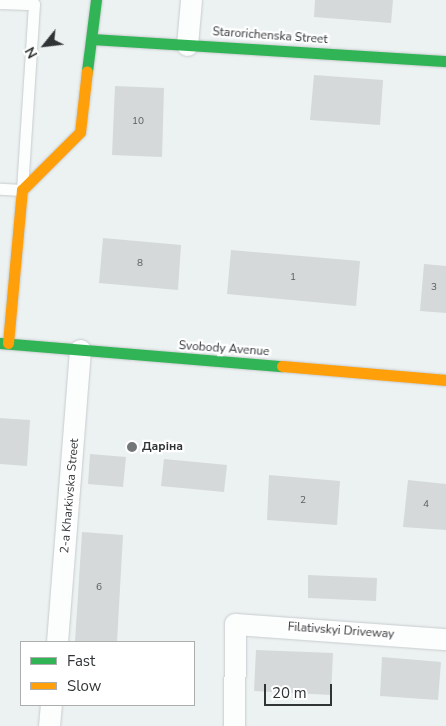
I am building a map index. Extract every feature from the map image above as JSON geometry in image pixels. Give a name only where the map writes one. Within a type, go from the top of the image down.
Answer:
[{"type":"street","points":[[4,343],[22,190],[80,132],[96,0]]},
{"type":"street","points":[[187,45],[190,0]]},
{"type":"street","name":"Starorichenska Street","points":[[92,39],[446,61]]},
{"type":"street","name":"Svobody Avenue","points":[[4,343],[446,380]]},
{"type":"street","name":"2-a Kharkivska Street","points":[[56,641],[80,350]]},
{"type":"street","name":"Filativskyi Driveway","points":[[234,726],[235,624],[446,639]]},
{"type":"street","points":[[49,726],[51,706]]},
{"type":"lane","points":[[0,3],[34,4],[22,190],[0,189]]},
{"type":"building","points":[[315,0],[393,0],[391,23],[314,17]]},
{"type":"building","points":[[314,75],[383,80],[380,125],[310,120]]},
{"type":"building","points":[[115,86],[164,88],[162,157],[112,155]]},
{"type":"building","points":[[103,238],[181,245],[178,290],[99,283]]},
{"type":"building","points":[[231,250],[360,261],[356,306],[227,294]]},
{"type":"building","points":[[424,264],[446,266],[446,313],[420,311]]},
{"type":"building","points":[[0,418],[30,420],[27,466],[0,464]]},
{"type":"building","points":[[90,454],[126,457],[123,487],[88,484]]},
{"type":"building","points":[[164,459],[227,465],[224,492],[161,486]]},
{"type":"building","points":[[269,475],[340,481],[337,525],[267,520]]},
{"type":"building","points":[[408,480],[446,484],[446,530],[403,527]]},
{"type":"building","points":[[82,532],[123,535],[117,641],[75,641]]},
{"type":"building","points":[[308,575],[377,578],[376,601],[308,598]]},
{"type":"building","points":[[256,650],[333,653],[331,695],[254,691]]},
{"type":"building","points":[[382,657],[441,662],[438,700],[380,696]]},
{"type":"traffic: fast","points":[[87,71],[96,0]]},
{"type":"traffic: fast","points":[[93,39],[446,61]]},
{"type":"traffic: fast","points":[[0,343],[282,366]]},
{"type":"traffic: slow","points":[[8,343],[22,190],[80,132],[87,71]]},
{"type":"traffic: slow","points":[[282,366],[446,380]]},
{"type":"place","name":"Даріна","points":[[132,447]]}]
